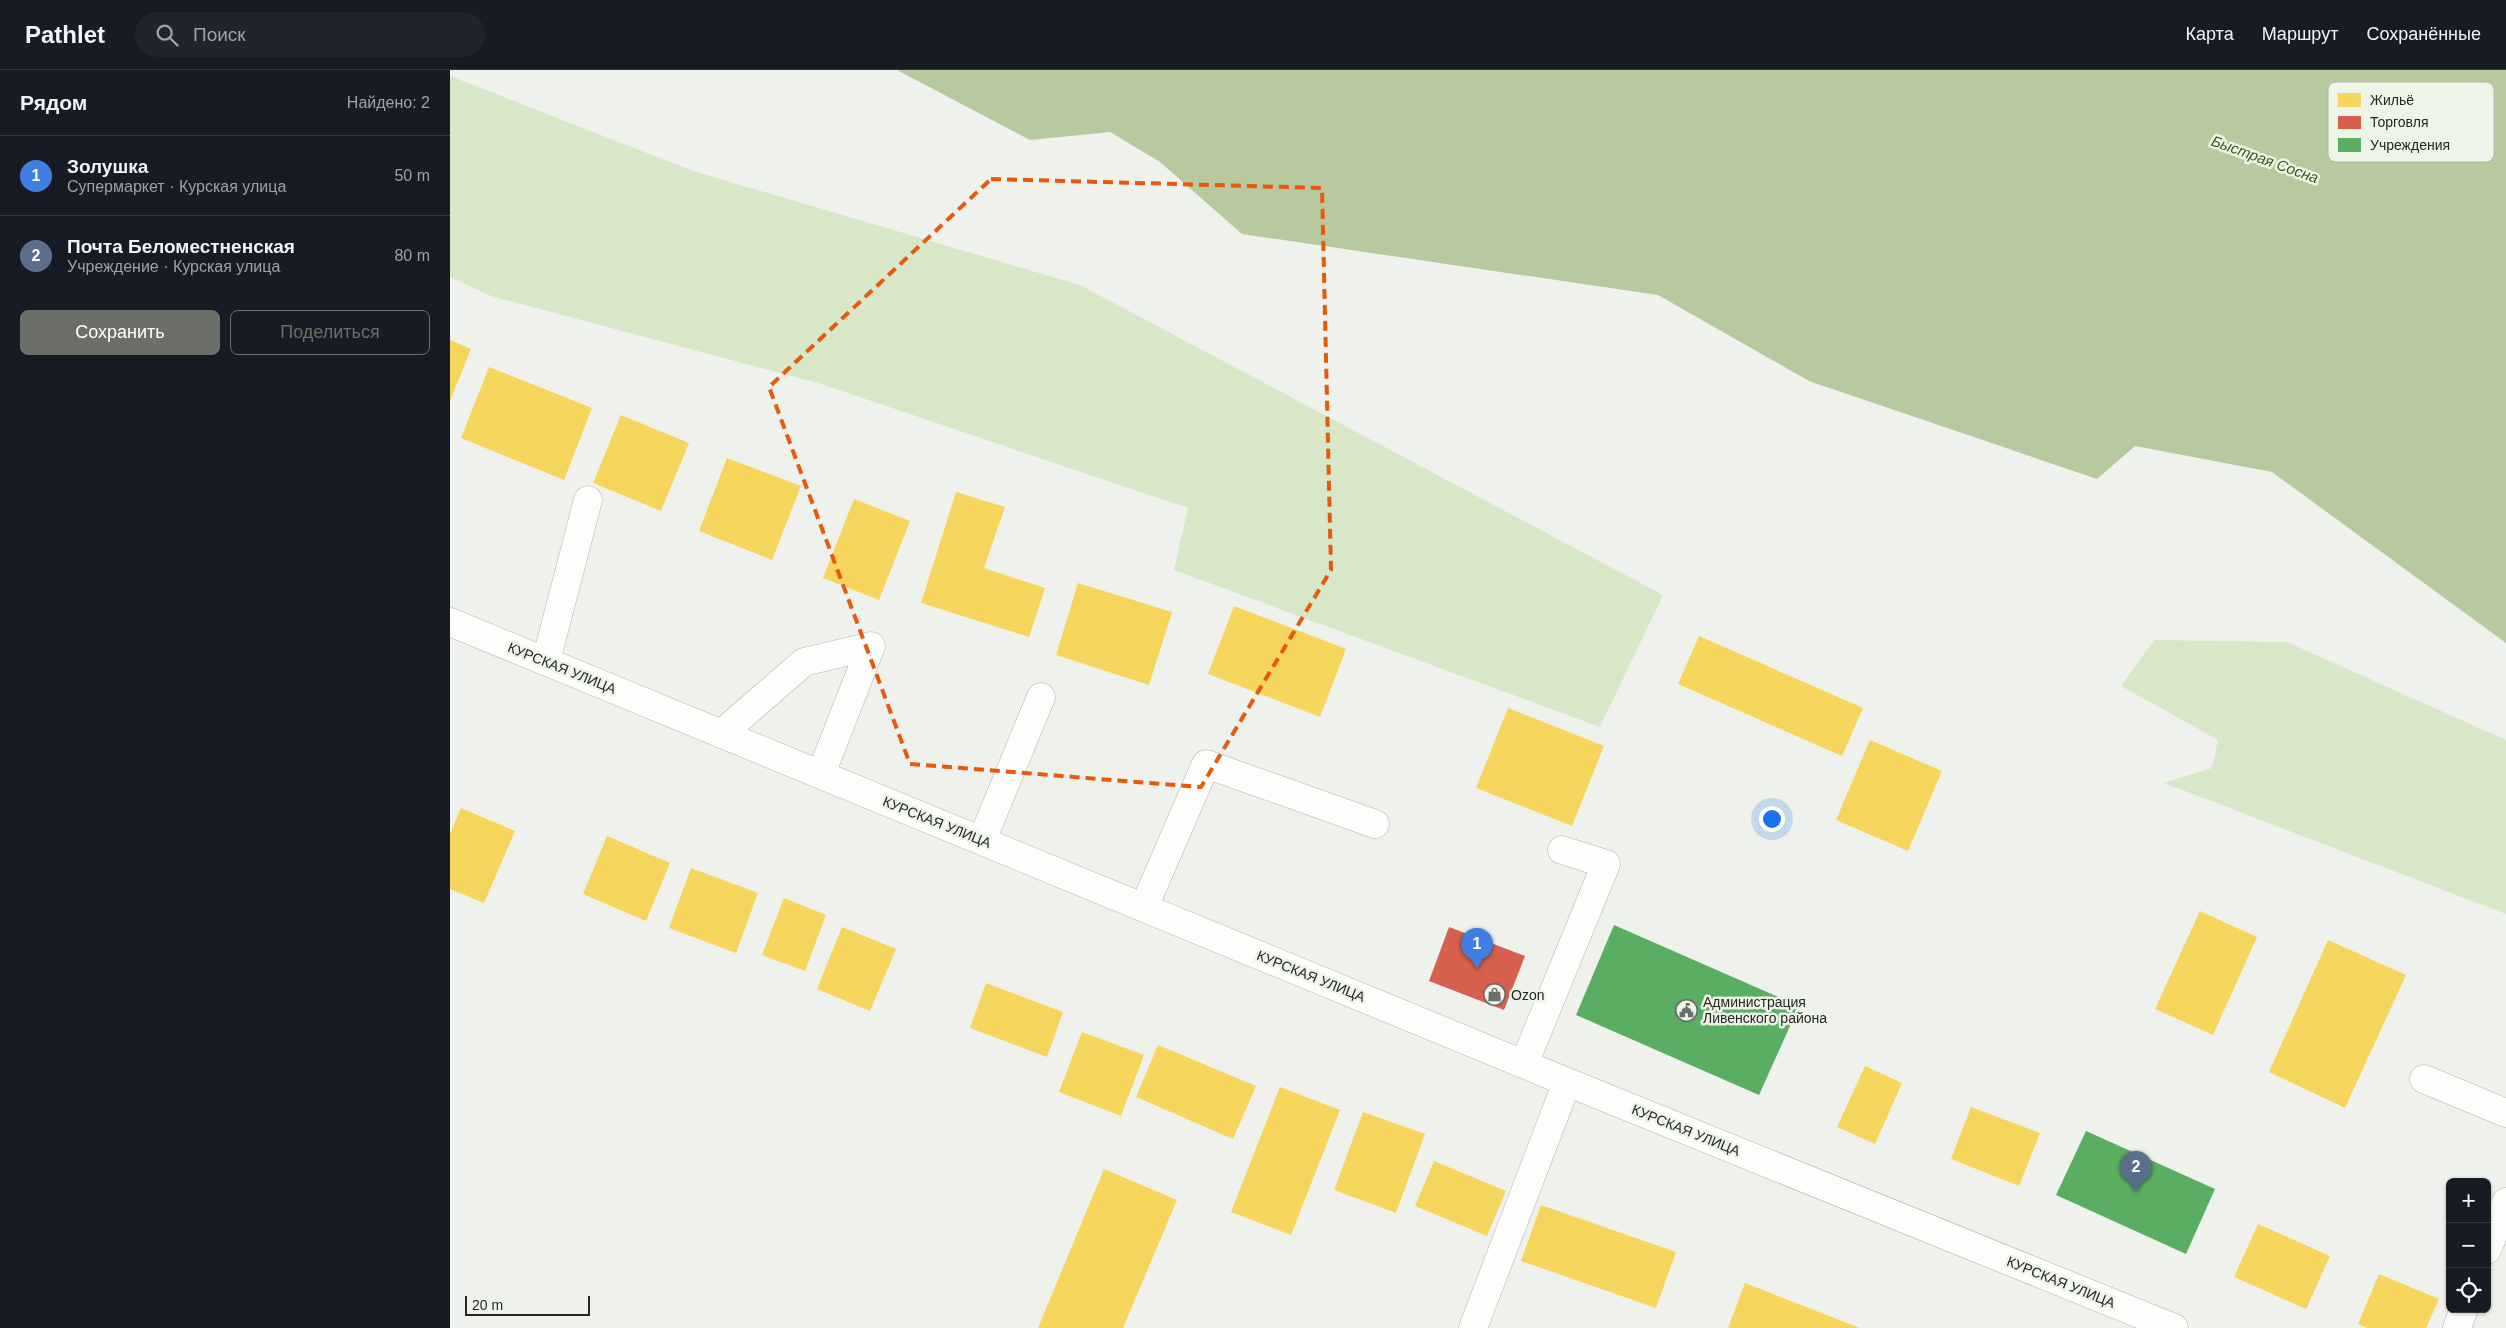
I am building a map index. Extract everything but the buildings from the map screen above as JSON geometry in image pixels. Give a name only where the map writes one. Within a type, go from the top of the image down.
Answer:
[{"type":"street","points":[[546,661],[588,500]]},
{"type":"street","name":"КУРСКАЯ УЛИЦА","points":[[450,622],[1567,1082],[2174,1328]]},
{"type":"street","points":[[721,734],[804,662],[871,646],[821,774]]},
{"type":"street","points":[[982,840],[1041,697]]},
{"type":"street","points":[[1144,908],[1206,764],[1375,824]]},
{"type":"street","points":[[1524,1064],[1606,864],[1562,850]]},
{"type":"street","points":[[2424,1078],[2506,1113]]},
{"type":"street","points":[[1473,1328],[1567,1082]]},
{"type":"street","points":[[2491,1240],[2506,1202]]},
{"type":"street","points":[[2457,1328],[2463,1313]]},
{"type":"highlighted area","points":[[991,179],[1322,188],[1331,570],[1201,787],[910,764],[769,387]]},
{"type":"shaded area","points":[[450,76],[693,171],[1080,285],[1663,595],[1600,727],[1174,570],[1188,508],[818,383],[491,296],[450,277]]},
{"type":"shaded area","points":[[2154,640],[2287,642],[2506,740],[2506,914],[2164,783],[2212,768],[2218,740],[2121,686]]},
{"type":"water","name":"Быстрая Сосна","points":[[897,70],[2506,70],[2506,643],[2272,472],[2135,446],[2097,479],[1809,381],[1658,295],[1242,234],[1160,162],[1110,132],[1030,140]]},
{"type":"place","name":"Золушка","points":[[1477,969]]},
{"type":"place","name":"Ozon","points":[[1495,995]]},
{"type":"place","name":"Администрация Ливенского района","points":[[1687,1010]]},
{"type":"place","name":"Почта Беломестненская","points":[[2136,1192]]}]
